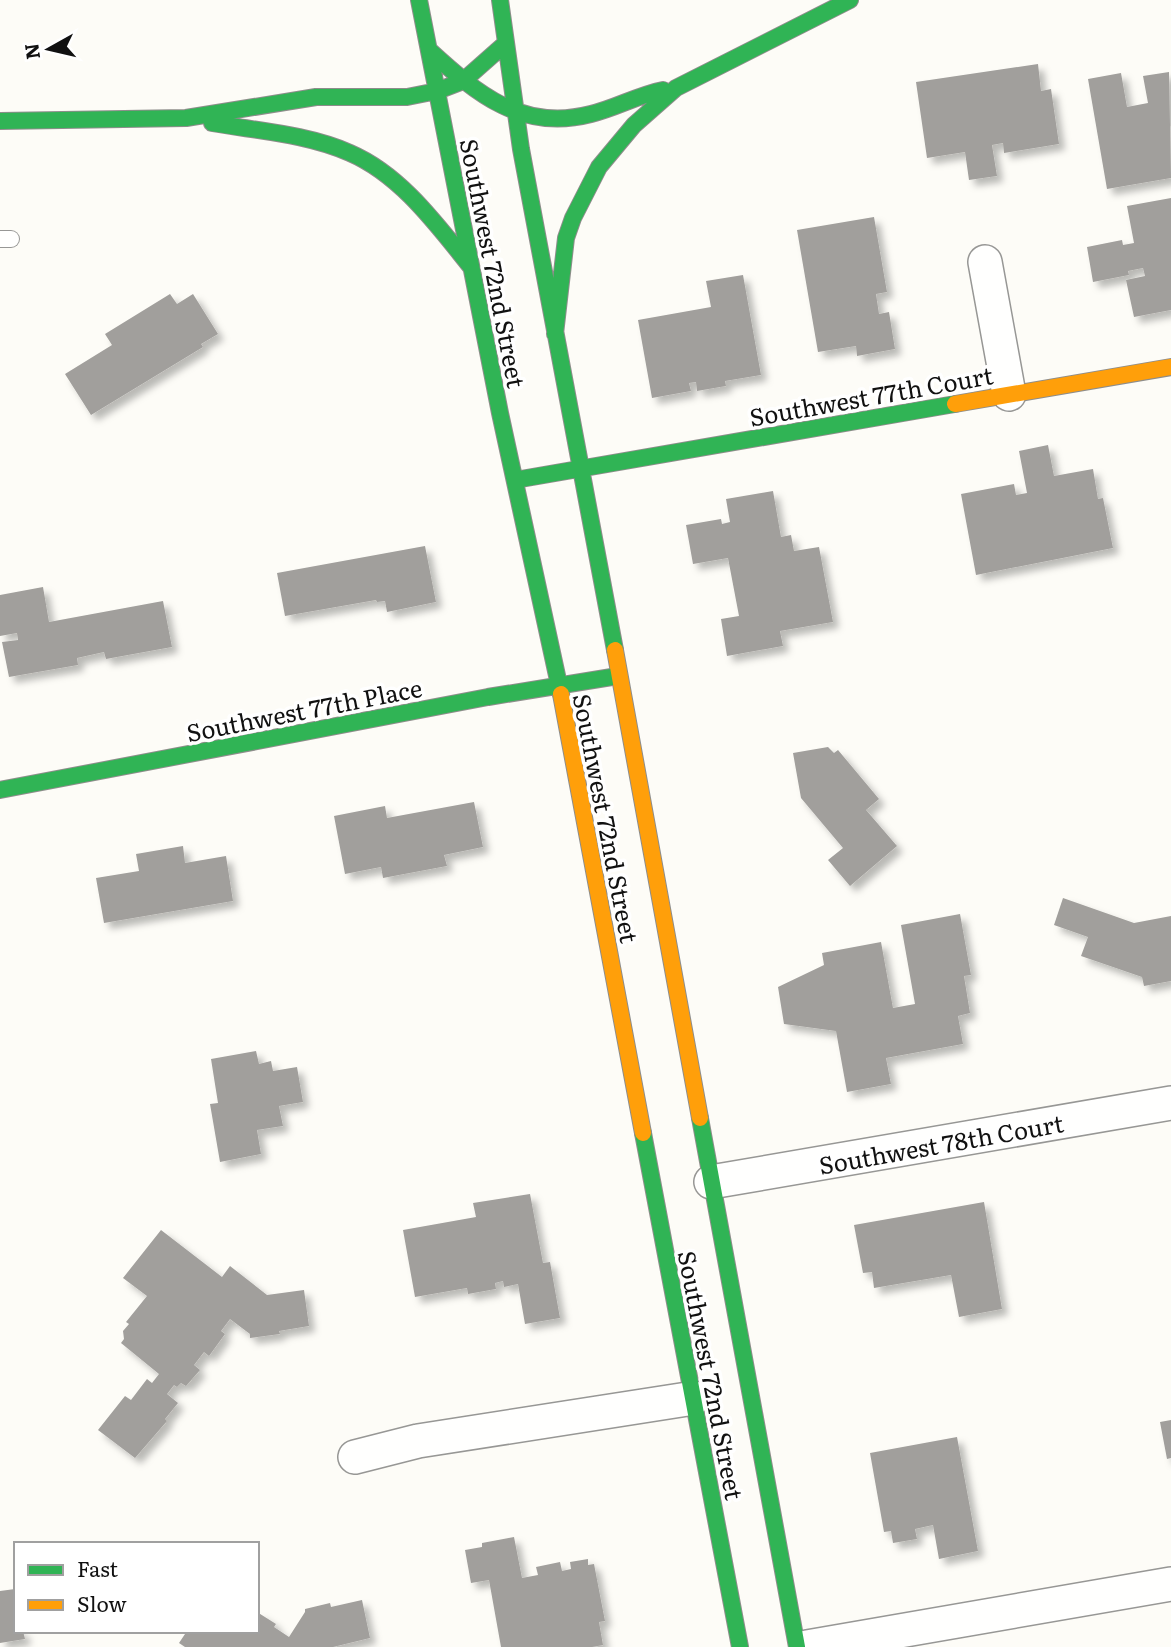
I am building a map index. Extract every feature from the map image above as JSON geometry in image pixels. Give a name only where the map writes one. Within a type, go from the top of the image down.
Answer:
[{"type":"main road","name":"Southwest 72nd Street","points":[[419,0],[660,1190],[694,1398],[740,1647]]},
{"type":"main road","name":"Southwest 72nd Street","points":[[500,0],[555,334],[652,847],[705,1183],[797,1647]]},
{"type":"main road","points":[[555,334],[566,238],[599,167],[634,125],[676,88],[850,0]]},
{"type":"main road","points":[[0,121],[186,118],[316,97],[407,97],[437,91],[463,81],[506,43]]},
{"type":"main road","points":[[429,50],[463,81],[517,114],[540,120],[576,118],[645,93],[676,88]]},
{"type":"main road","points":[[186,118],[331,145],[354,156],[412,197],[471,267]]},
{"type":"main road","name":"Southwest 77th Court","points":[[515,480],[1171,367]]},
{"type":"main road","name":"Southwest 77th Place","points":[[0,790],[618,676]]},
{"type":"street","points":[[985,262],[1009,394]]},
{"type":"street","name":"Southwest 78th Court","points":[[705,1183],[1171,1103]]},
{"type":"street","points":[[355,1457],[418,1441],[694,1398]]},
{"type":"street","points":[[807,1647],[1171,1584]]},
{"type":"building","points":[[1038,64],[1041,91],[1051,89],[1059,144],[1004,153],[1003,143],[992,145],[997,176],[969,180],[965,152],[927,158],[916,82]]},
{"type":"building","points":[[1169,72],[1171,178],[1107,189],[1088,79],[1121,73],[1127,107],[1148,103],[1143,76]]},
{"type":"building","points":[[1171,198],[1171,310],[1134,317],[1126,280],[1145,276],[1143,268],[1128,271],[1129,275],[1093,282],[1087,247],[1122,240],[1123,245],[1134,243],[1127,206]]},
{"type":"building","points":[[874,217],[887,292],[876,294],[879,314],[889,312],[895,349],[857,356],[856,346],[818,352],[797,230]]},
{"type":"building","points":[[743,275],[761,375],[725,381],[726,386],[697,391],[696,382],[689,383],[691,391],[652,398],[638,320],[711,307],[706,281]]},
{"type":"building","points":[[170,294],[177,304],[193,294],[218,334],[201,344],[203,347],[91,415],[65,374],[112,345],[105,334]]},
{"type":"building","points":[[1048,445],[1054,476],[1093,469],[1098,499],[1103,498],[1113,548],[976,575],[961,494],[1014,484],[1016,495],[1027,493],[1019,451]]},
{"type":"building","points":[[773,491],[781,537],[791,535],[794,551],[819,547],[833,622],[780,631],[783,646],[727,656],[721,619],[739,616],[728,558],[693,564],[686,525],[721,519],[722,524],[730,522],[726,499]]},
{"type":"building","points":[[425,546],[436,602],[387,612],[385,601],[376,600],[285,616],[277,573]]},
{"type":"building","points":[[43,587],[49,622],[163,601],[172,647],[106,659],[104,652],[77,658],[78,665],[9,677],[2,642],[18,640],[17,633],[0,636],[0,595]]},
{"type":"building","points":[[828,747],[834,753],[838,750],[879,799],[866,810],[897,846],[850,886],[828,860],[843,848],[801,798],[793,753]]},
{"type":"building","points":[[474,802],[483,847],[444,855],[447,866],[383,878],[381,867],[345,874],[334,816],[385,806],[387,818]]},
{"type":"building","points":[[183,846],[185,863],[226,856],[233,901],[104,923],[96,878],[139,871],[136,854]]},
{"type":"building","points":[[1063,898],[1134,923],[1171,916],[1171,981],[1144,986],[1142,977],[1081,956],[1088,937],[1054,925]]},
{"type":"building","points":[[960,914],[971,975],[964,976],[970,1013],[958,1016],[963,1044],[886,1058],[891,1084],[847,1092],[836,1031],[784,1024],[778,987],[824,965],[822,953],[881,942],[893,1008],[915,1004],[901,925]]},
{"type":"building","points":[[256,1051],[259,1064],[271,1061],[273,1071],[297,1067],[303,1102],[279,1106],[283,1126],[257,1130],[261,1154],[220,1162],[210,1104],[218,1103],[211,1059]]},
{"type":"building","points":[[530,1194],[543,1263],[550,1262],[560,1318],[525,1324],[518,1284],[504,1287],[503,1281],[495,1283],[496,1289],[468,1294],[467,1288],[415,1297],[403,1230],[476,1217],[473,1203]]},
{"type":"building","points":[[984,1202],[1002,1309],[959,1317],[951,1275],[874,1288],[872,1272],[863,1273],[854,1225]]},
{"type":"building","points":[[161,1230],[222,1277],[230,1266],[267,1295],[304,1290],[309,1326],[250,1338],[250,1334],[230,1319],[221,1331],[225,1334],[209,1356],[204,1352],[194,1365],[200,1370],[186,1386],[181,1383],[177,1387],[174,1385],[167,1394],[178,1403],[165,1419],[167,1421],[135,1458],[98,1430],[125,1396],[131,1400],[147,1379],[152,1383],[159,1374],[121,1343],[124,1339],[123,1331],[129,1324],[126,1322],[147,1296],[123,1278]]},
{"type":"building","points":[[1171,1420],[1171,1458],[1167,1459],[1160,1422]]},
{"type":"building","points":[[957,1437],[978,1551],[939,1559],[933,1525],[915,1529],[917,1539],[893,1543],[891,1531],[884,1532],[870,1453]]},
{"type":"building","points":[[514,1537],[522,1578],[538,1575],[536,1567],[560,1562],[562,1571],[571,1569],[570,1562],[588,1559],[588,1565],[594,1564],[605,1621],[599,1622],[603,1645],[501,1647],[489,1580],[471,1583],[465,1550],[482,1547],[482,1543]]},
{"type":"building","points":[[14,1589],[14,1633],[24,1633],[25,1639],[0,1643],[0,1591]]},
{"type":"building","points":[[362,1600],[370,1638],[333,1647],[185,1647],[179,1643],[186,1633],[259,1633],[259,1613],[276,1624],[274,1627],[289,1637],[305,1609],[330,1603],[331,1607]]},
{"type":"traffic: fast","points":[[419,0],[500,413],[561,694]]},
{"type":"traffic: fast","points":[[500,0],[521,149],[615,650]]},
{"type":"traffic: fast","points":[[555,334],[566,238],[573,218],[599,167],[634,125],[676,88],[850,0]]},
{"type":"traffic: fast","points":[[0,121],[186,118],[316,97],[407,97],[437,91],[463,81],[506,43]]},
{"type":"traffic: fast","points":[[429,50],[483,94],[502,105],[543,118],[591,114],[663,90]]},
{"type":"traffic: fast","points":[[212,123],[317,141],[368,162],[417,202],[471,267]]},
{"type":"traffic: fast","points":[[515,480],[955,404]]},
{"type":"traffic: fast","points":[[0,790],[488,697],[618,676]]},
{"type":"traffic: fast","points":[[700,1118],[797,1647]]},
{"type":"traffic: fast","points":[[643,1133],[740,1647]]},
{"type":"traffic: slow","points":[[955,404],[1171,367]]},
{"type":"traffic: slow","points":[[615,650],[700,1118]]},
{"type":"traffic: slow","points":[[561,694],[643,1133]]}]
